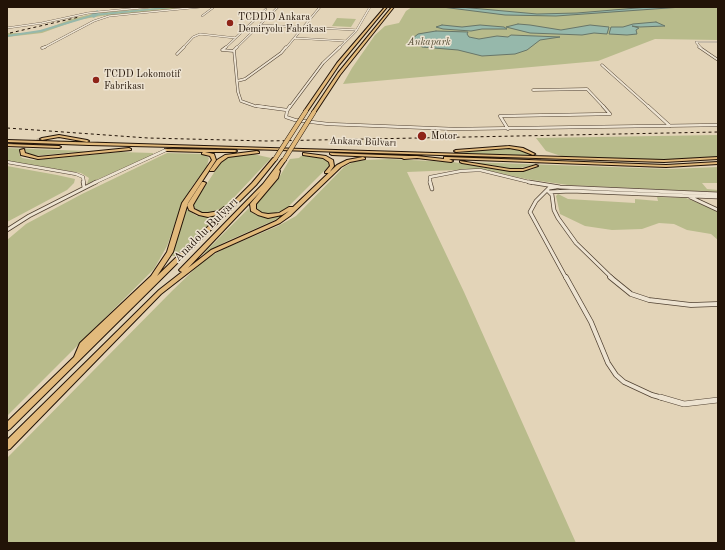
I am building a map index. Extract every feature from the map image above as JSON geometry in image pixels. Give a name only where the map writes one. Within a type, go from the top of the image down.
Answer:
[{"type":"main road","name":"Anadolu Bulvarı","points":[[7,427],[254,184],[275,159],[338,64],[386,7]]},
{"type":"main road","name":"Anadolu Bulvarı","points":[[7,446],[253,198],[284,160],[339,74],[393,7]]},
{"type":"main road","points":[[42,138],[60,136],[92,142],[139,145]]},
{"type":"main road","name":"Ankara Bulvarı","points":[[7,141],[664,161],[718,158]]},
{"type":"main road","name":"Ankara Bulvarı","points":[[7,145],[666,166],[718,163]]},
{"type":"main road","points":[[374,152],[444,152],[509,147],[524,150],[533,154]]},
{"type":"main road","points":[[22,150],[23,154],[38,158],[129,149]]},
{"type":"main road","points":[[76,360],[82,345],[153,277],[170,252],[185,203],[214,160],[212,155],[187,150]]},
{"type":"main road","points":[[256,152],[233,154],[219,161],[190,204],[192,210],[208,215],[221,212],[258,174],[270,165]]},
{"type":"main road","points":[[279,167],[276,178],[253,204],[253,210],[260,214],[276,215],[290,210],[331,169],[332,162],[327,158],[305,154]]},
{"type":"main road","points":[[159,293],[213,251],[278,222],[288,215],[334,170],[344,163],[365,158],[417,157],[510,170],[523,170],[536,166]]},
{"type":"street","points":[[7,28],[42,23],[118,7]]},
{"type":"street","points":[[88,13],[150,7]]},
{"type":"street","points":[[42,48],[94,21],[109,16],[200,7]]},
{"type":"street","points":[[202,16],[214,7]]},
{"type":"street","points":[[266,10],[222,50],[234,51],[278,7]]},
{"type":"street","points":[[237,81],[245,79],[281,53],[320,7]]},
{"type":"street","points":[[370,7],[357,30],[323,63],[287,110],[285,115],[290,118],[328,124],[455,129],[718,125]]},
{"type":"street","points":[[260,25],[357,30]]},
{"type":"street","points":[[177,54],[193,37],[200,34],[236,38]]},
{"type":"street","points":[[294,38],[346,41]]},
{"type":"street","points":[[718,42],[696,42],[697,45],[718,60]]},
{"type":"street","points":[[234,51],[238,92],[241,100],[244,103],[287,110]]},
{"type":"street","points":[[602,65],[670,126]]},
{"type":"street","points":[[508,128],[500,116],[610,114],[587,89],[533,90]]},
{"type":"street","points":[[7,230],[29,216],[84,187],[166,150]]},
{"type":"street","points":[[7,162],[76,174],[83,177],[84,187]]},
{"type":"street","points":[[432,189],[428,180],[430,177],[461,171],[480,170],[556,187],[718,196]]},
{"type":"street","points":[[556,187],[549,188],[548,191],[536,201],[530,212],[591,322],[608,363],[616,375],[624,382],[652,395],[684,404],[718,400]]},
{"type":"street","points":[[548,191],[718,196]]},
{"type":"street","points":[[548,191],[552,195],[554,210],[558,218],[576,243],[607,274],[631,294],[649,300],[666,303],[691,305],[718,304]]},
{"type":"street","points":[[687,196],[718,210]]},
{"type":"green space","points":[[169,7],[191,7],[101,16],[78,20],[42,33],[7,37],[7,33],[25,33],[43,30],[72,19],[95,13]]},
{"type":"green space","name":"Ankapark","points":[[412,7],[718,7],[718,40],[655,39],[598,61],[343,84],[352,68],[375,35],[385,26],[399,23],[406,11]]},
{"type":"green space","points":[[337,18],[356,19],[351,27],[332,26]]},
{"type":"green space","points":[[718,135],[718,157],[659,160],[564,157],[546,151],[536,138]]},
{"type":"green space","points":[[7,148],[87,151],[34,156],[25,152],[25,150],[20,151],[19,154],[22,158],[34,160],[120,152],[153,153],[153,155],[87,184],[89,178],[81,173],[7,161]]},
{"type":"green space","points":[[506,148],[526,151],[532,156],[456,153]]},
{"type":"green space","points":[[167,153],[203,154],[209,158],[207,166],[191,188],[178,215],[167,246],[154,269],[7,416],[7,240],[26,224],[82,194]]},
{"type":"green space","points":[[253,154],[271,158],[225,207],[209,213],[201,212],[196,209],[193,206],[194,203],[221,162],[231,156]]},
{"type":"green space","points":[[301,156],[318,156],[329,162],[329,166],[285,210],[272,214],[260,212],[256,208],[257,203],[277,181],[290,159],[299,158]]},
{"type":"green space","points":[[389,159],[453,162],[512,171],[531,170],[539,166],[534,165],[516,169],[468,162],[670,169],[718,167],[718,183],[702,183],[707,189],[718,190],[718,192],[568,185],[526,179],[481,169],[407,172],[464,292],[576,543],[7,543],[7,458],[172,291],[205,259],[226,248],[278,226],[296,216],[344,167],[353,162]]},
{"type":"green space","points":[[7,166],[75,179],[74,183],[67,190],[7,222]]},
{"type":"green space","points":[[558,194],[568,199],[635,203],[635,199],[658,201],[657,197],[686,198],[718,212],[718,240],[711,234],[687,230],[674,224],[659,223],[642,229],[612,230],[585,226],[560,214],[556,196]]},
{"type":"green space","points":[[249,208],[250,211],[256,215],[266,217],[277,217],[289,212],[284,216],[225,242],[202,255]]},
{"type":"green space","points":[[186,209],[197,216],[214,215],[216,217],[186,247],[175,256],[172,256]]},
{"type":"shaded area","points":[[442,7],[460,7],[537,14],[577,13],[649,7],[682,7],[556,16],[505,15]]},
{"type":"shaded area","points":[[656,22],[665,26],[632,26],[639,28],[636,30],[637,34],[609,34],[611,27],[623,27],[633,24]]},
{"type":"shaded area","points":[[518,24],[561,30],[590,25],[609,27],[607,34],[594,33],[582,35],[530,33],[506,27]]},
{"type":"shaded area","points":[[442,25],[462,27],[480,25],[504,27],[507,29],[482,29],[471,31],[436,27]]},
{"type":"shaded area","points":[[436,31],[468,32],[467,34],[469,37],[479,39],[497,36],[508,37],[511,35],[560,37],[540,40],[527,50],[515,54],[482,56],[458,50],[422,47],[413,40],[413,38],[418,34]]},
{"type":"waterway","points":[[7,36],[41,31],[94,15],[177,7]]},
{"type":"tunnel","points":[[22,150],[28,144],[42,139]]},
{"type":"tunnel","points":[[533,154],[538,157],[539,160],[536,166]]},
{"type":"railway","points":[[10,33],[79,17]]},
{"type":"railway","points":[[7,128],[148,138],[267,141],[718,132]]},
{"type":"place","name":"TCDDD Ankara Demiryolu Fabrikası","points":[[230,23]]},
{"type":"place","name":"TCDD Lokomotif Fabrikası","points":[[96,80]]},
{"type":"place","name":"Motor","points":[[422,136]]}]
